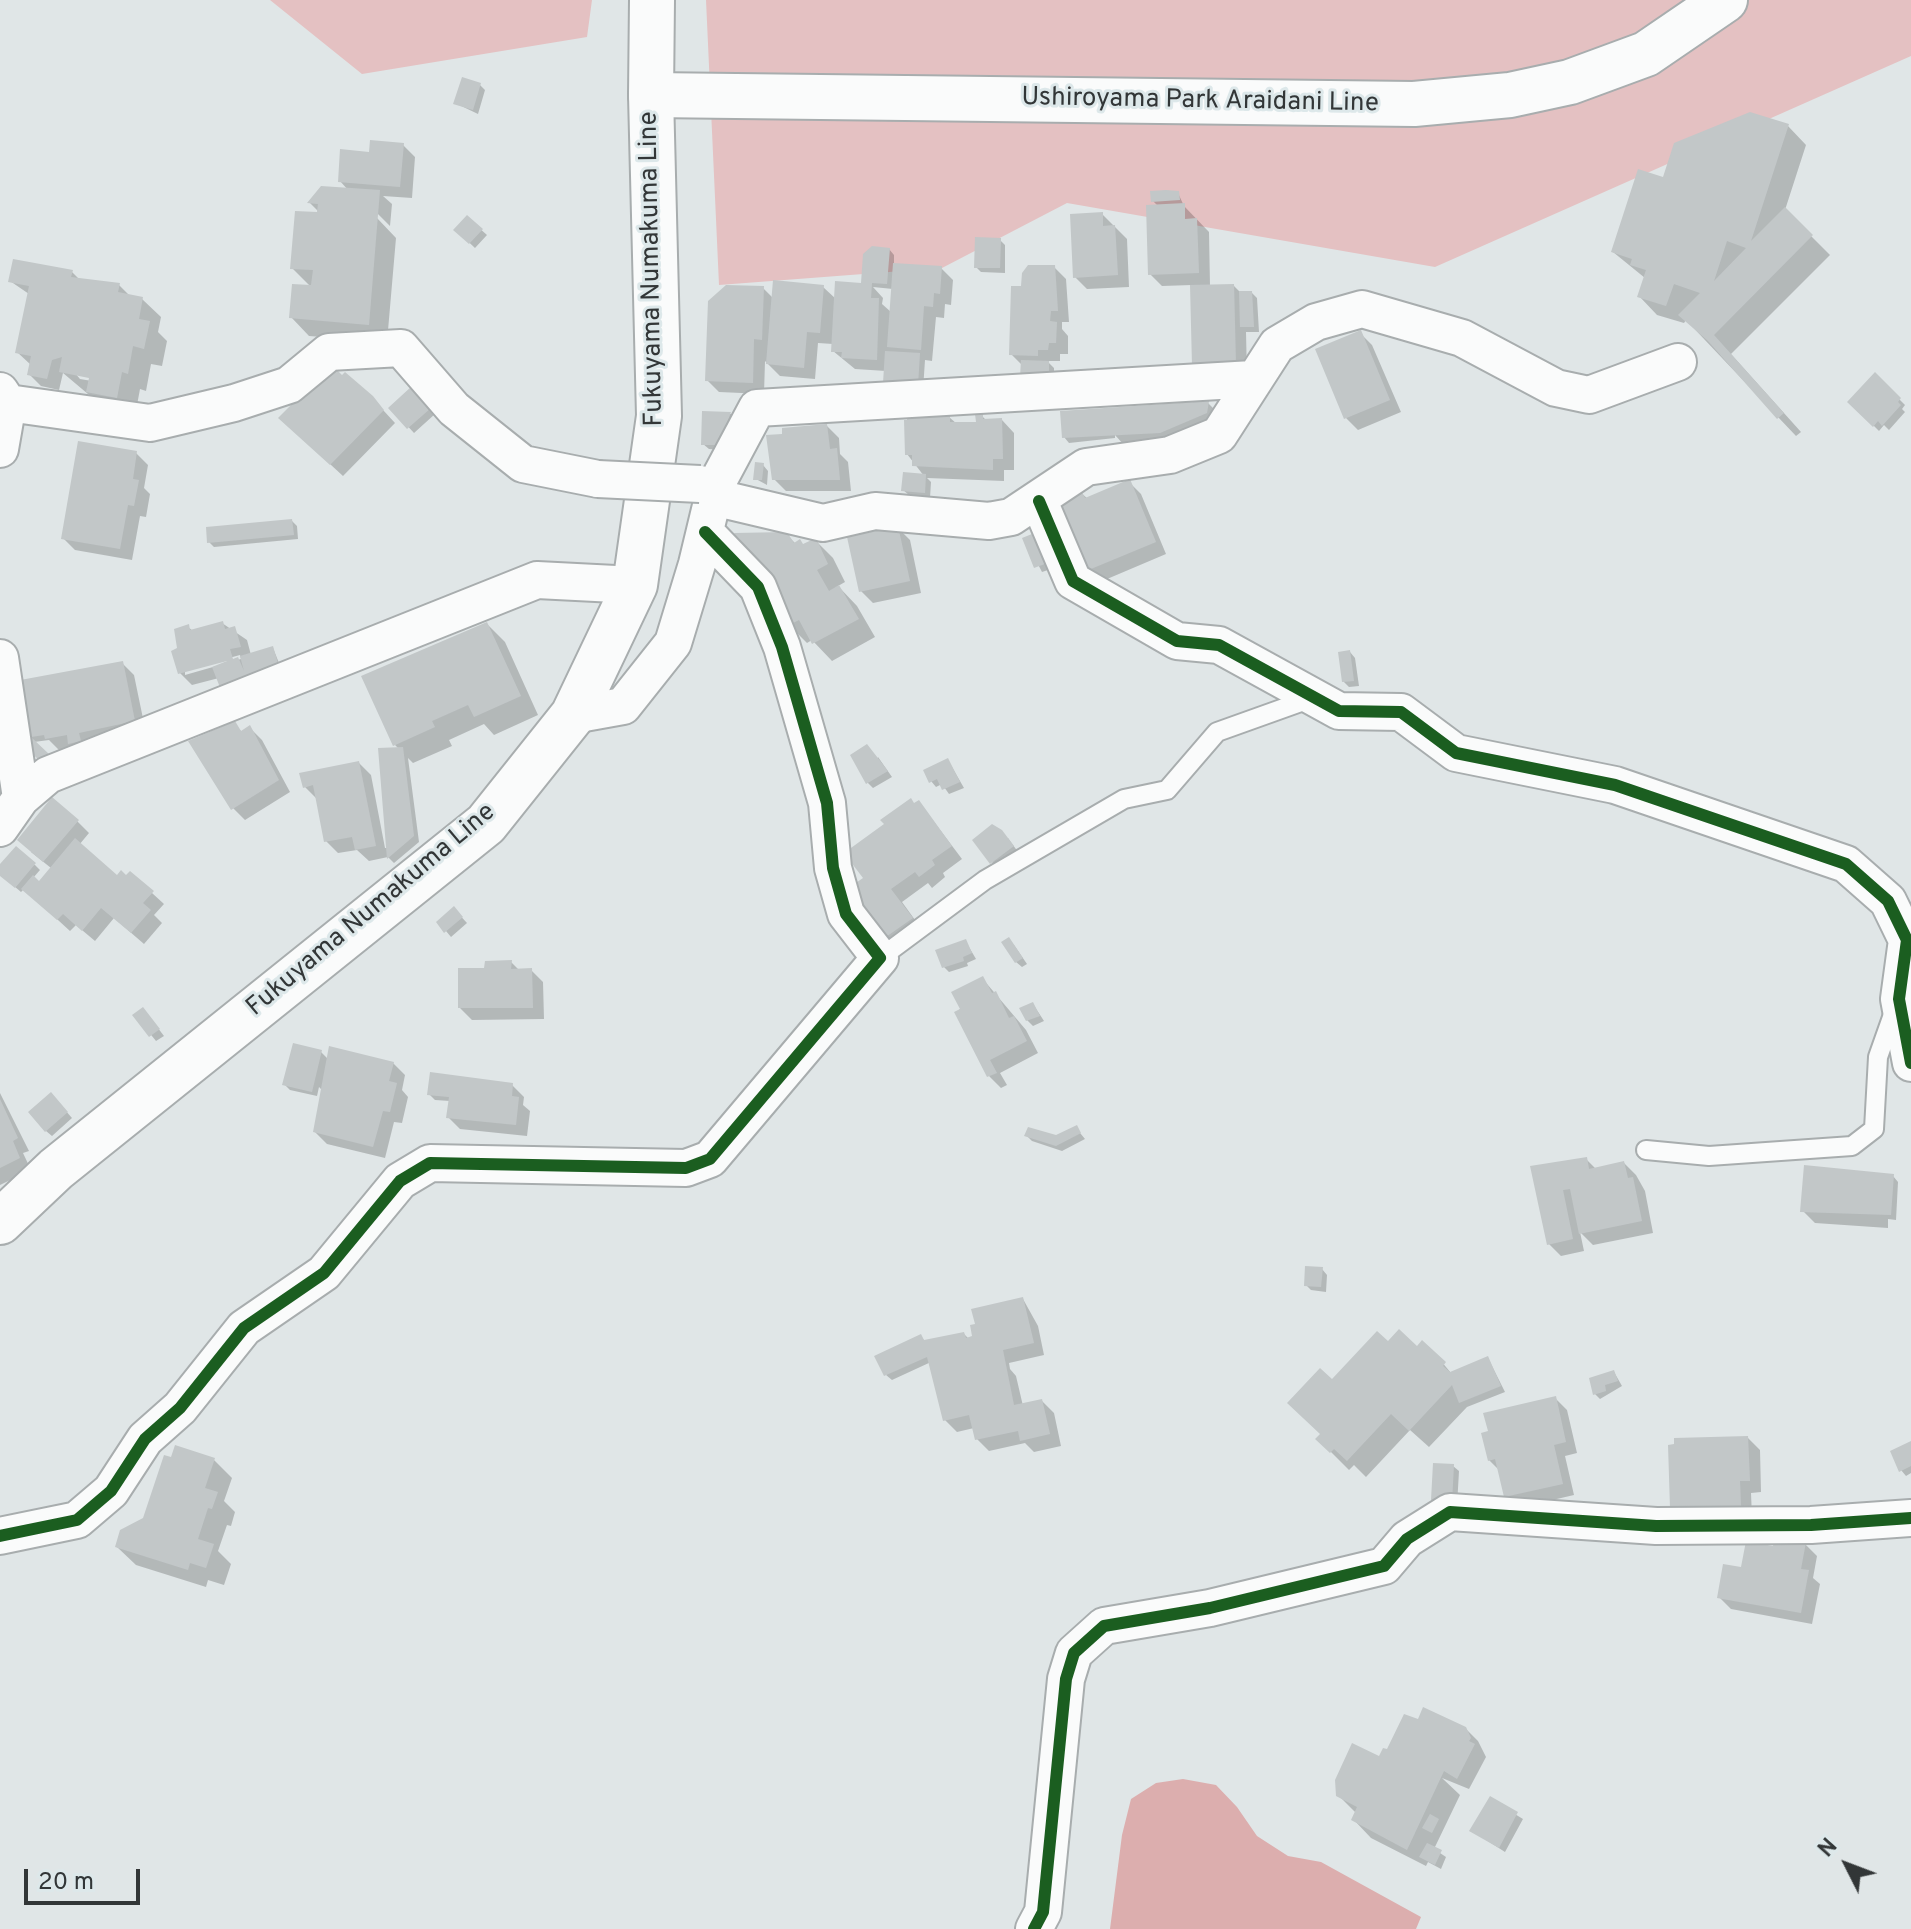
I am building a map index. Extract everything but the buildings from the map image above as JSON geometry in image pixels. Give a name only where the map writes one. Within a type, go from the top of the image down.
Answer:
[{"type":"main road","name":"Fukuyama Numakuma Line","points":[[0,1222],[56,1169],[486,824],[573,715],[635,585],[659,416],[651,95],[652,0]]},
{"type":"main road","name":"Ushiroyama Park Araidani Line","points":[[651,95],[1414,104],[1510,95],[1570,82],[1646,54],[1725,0]]},
{"type":"street","points":[[0,449],[4,397],[150,423],[234,403],[289,385],[329,352],[401,348],[454,409],[523,464],[598,479],[709,489],[823,523],[875,511],[989,521],[1020,514],[1086,467],[1170,455],[1219,435],[1277,345],[1316,322],[1362,309],[1462,338],[1556,388],[1589,395],[1678,362]]},
{"type":"street","points":[[573,715],[623,706],[673,643],[705,532],[709,489],[757,408],[1253,379]]},
{"type":"street","points":[[1039,501],[1073,581],[1177,641],[1219,645],[1339,711],[1401,712],[1456,753],[1615,785],[1846,864],[1888,901],[1907,940],[1899,999],[1911,1063]]},
{"type":"street","points":[[0,1536],[77,1520],[111,1491],[145,1439],[180,1408],[244,1328],[324,1273],[400,1181],[430,1163],[686,1168],[710,1159],[880,958],[846,914],[833,868],[827,803],[782,647],[758,587],[705,532]]},
{"type":"street","points":[[0,828],[21,798],[48,775],[537,580],[635,585]]},
{"type":"street","points":[[0,658],[21,798]]},
{"type":"street","points":[[1034,1929],[1043,1912],[1066,1679],[1074,1653],[1104,1626],[1210,1608],[1384,1566],[1407,1539],[1450,1512],[1656,1526],[1811,1525],[1911,1518]]},
{"type":"lane","points":[[880,958],[1010,865],[1124,799],[1167,790],[1217,732],[1314,697]]},
{"type":"lane","points":[[1646,1150],[1709,1156],[1852,1146],[1874,1129],[1878,1057],[1899,999]]},
{"type":"shaded area","points":[[270,0],[592,0],[587,37],[362,74]]},
{"type":"shaded area","points":[[706,0],[1911,0],[1911,56],[1435,267],[1067,203],[942,268],[719,285]]},
{"type":"shaded area","points":[[1183,1779],[1216,1785],[1237,1807],[1257,1836],[1288,1856],[1321,1862],[1421,1917],[1416,1929],[1110,1929],[1122,1835],[1131,1799],[1156,1783]]},
{"type":"cycle path","points":[[1039,501],[1073,581],[1177,641],[1219,645],[1339,711],[1401,712],[1456,753],[1615,785],[1846,864],[1888,901],[1907,940],[1899,999],[1911,1063]]},
{"type":"cycle path","points":[[0,1536],[77,1520],[111,1491],[145,1439],[180,1408],[244,1328],[324,1273],[400,1181],[430,1163],[686,1168],[710,1159],[880,958],[846,914],[833,868],[827,803],[782,647],[758,587],[705,532]]},
{"type":"cycle path","points":[[1034,1929],[1043,1912],[1066,1679],[1074,1653],[1104,1626],[1210,1608],[1384,1566],[1407,1539],[1450,1512],[1656,1526],[1811,1525],[1911,1518]]}]
